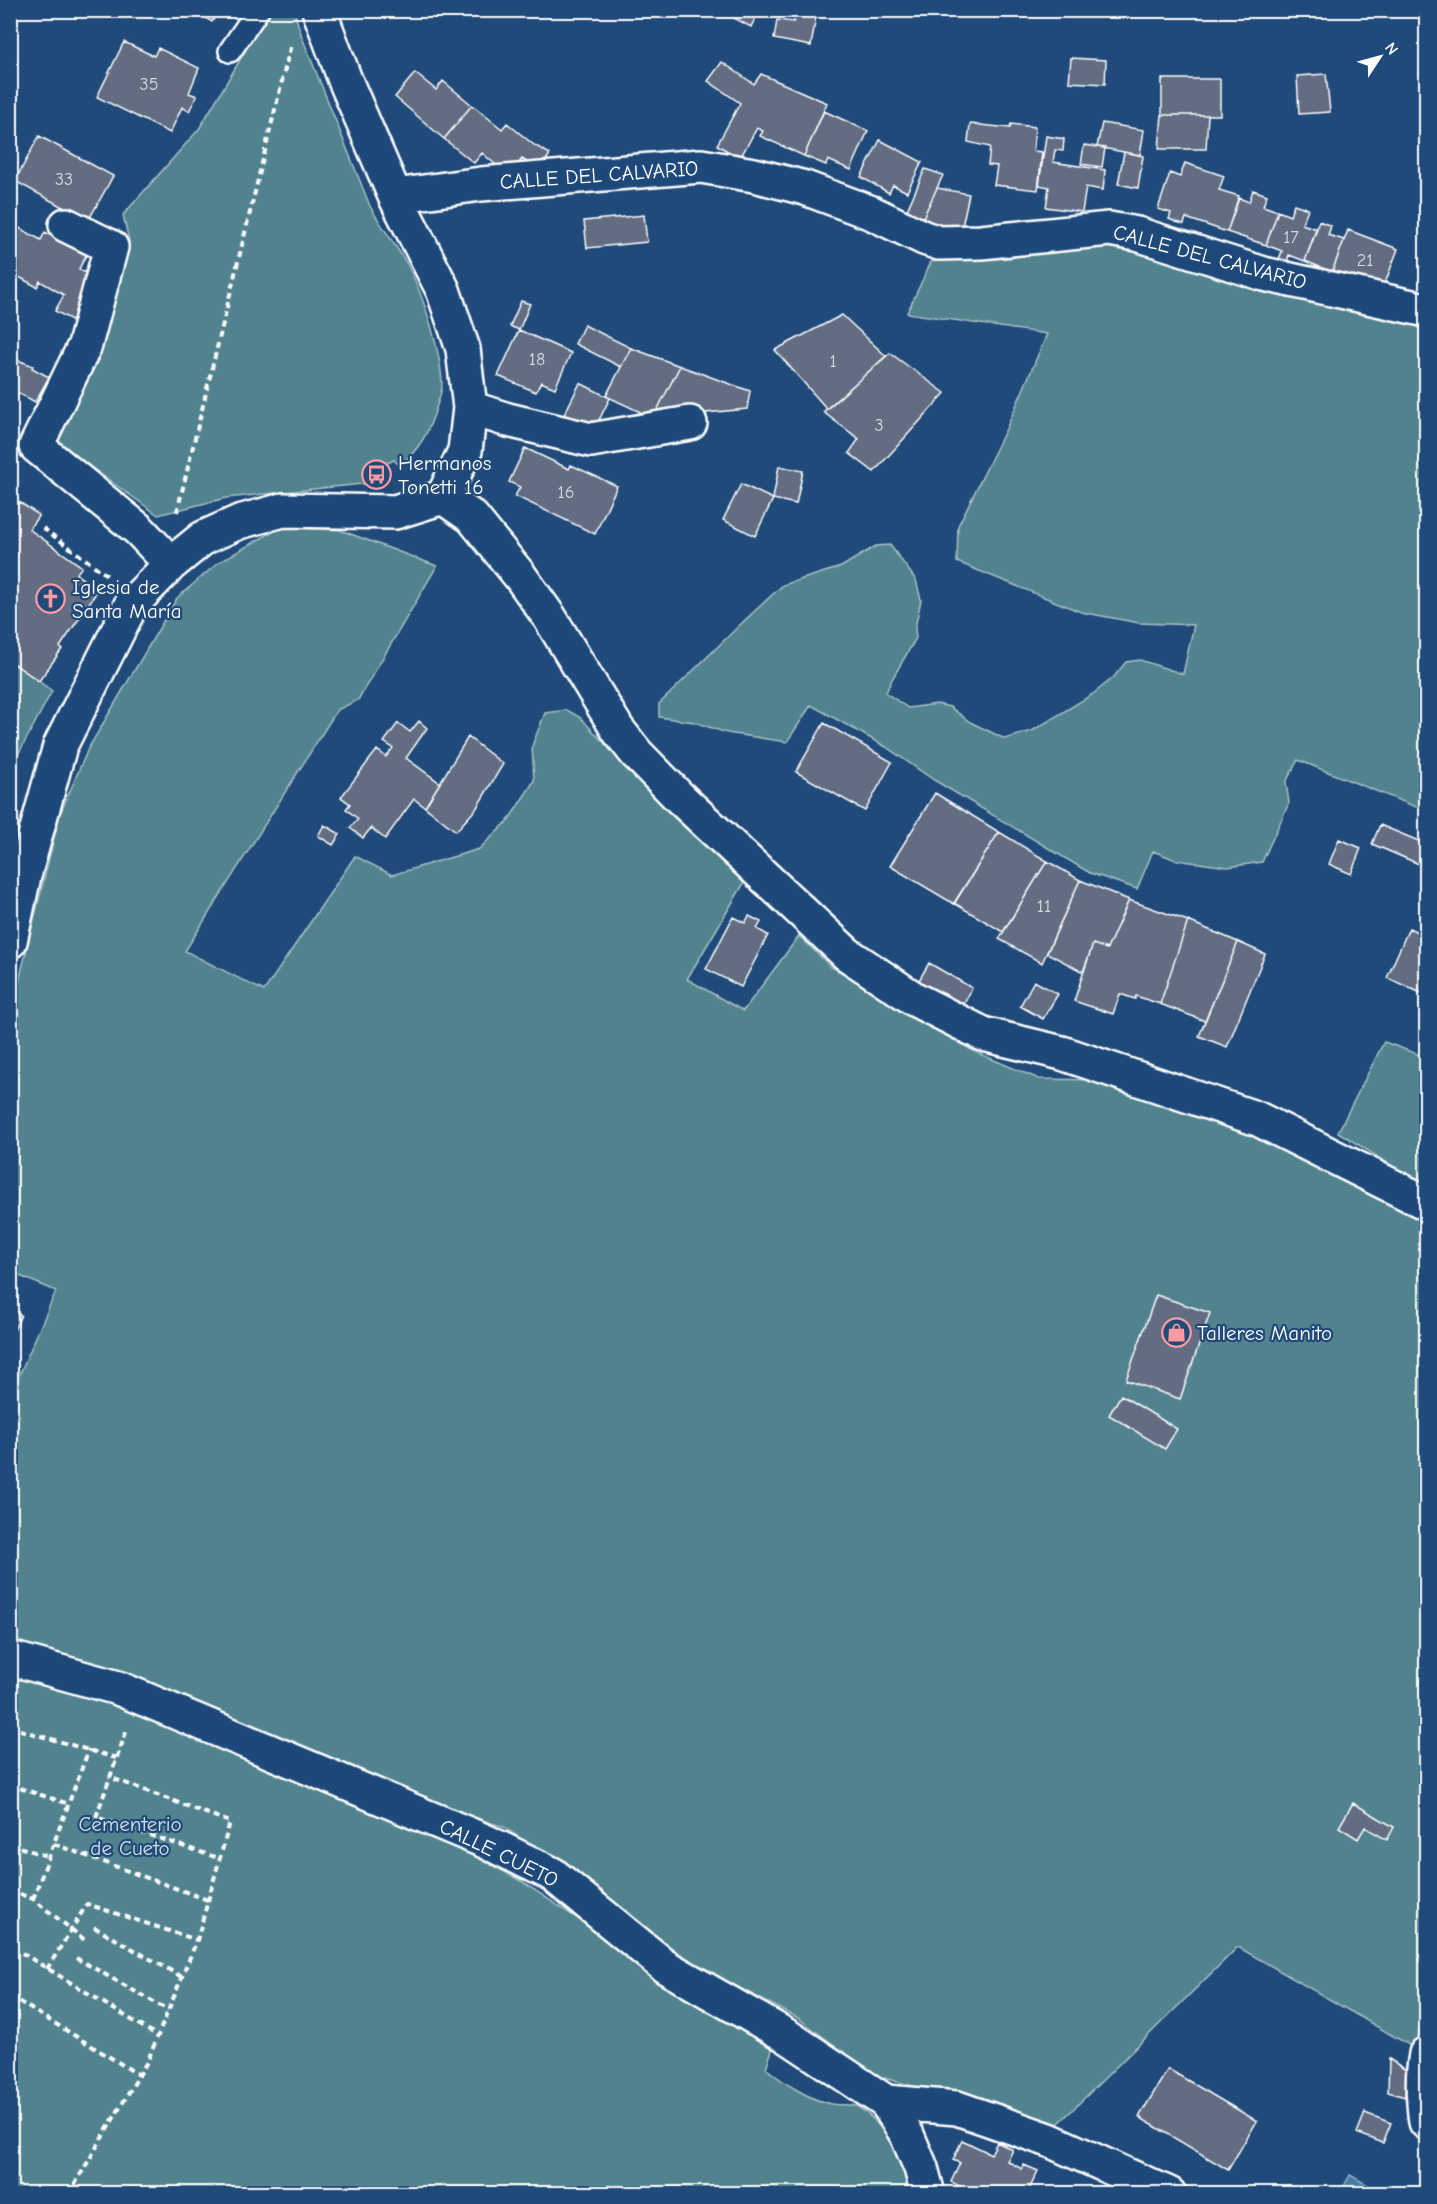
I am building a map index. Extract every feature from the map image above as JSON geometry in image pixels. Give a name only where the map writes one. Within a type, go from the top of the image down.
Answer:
[{"type":"street","points":[[10,941],[24,876],[60,746],[131,605],[137,598],[203,538],[239,522],[284,510],[395,512],[443,497],[465,451],[470,408],[463,349],[443,290],[395,196],[345,80],[320,10]]},
{"type":"street","name":"CALLE DEL CALVARIO","points":[[395,196],[481,184],[701,166],[753,175],[805,188],[872,213],[939,243],[981,242],[1109,228],[1137,234],[1264,274],[1426,310]]},
{"type":"street","points":[[66,225],[111,247],[85,345],[23,443],[140,530],[182,555]]},
{"type":"street","points":[[470,408],[508,420],[591,440],[690,423]]},
{"type":"street","points":[[443,497],[472,517],[520,576],[550,618],[618,730],[636,753],[679,797],[847,954],[916,1000],[983,1034],[1062,1053],[1258,1119],[1426,1203]]},
{"type":"street","name":"CALLE CUETO","points":[[10,1658],[128,1692],[487,1842],[552,1874],[666,1967],[787,2036],[885,2102],[907,2135],[921,2168],[928,2193]]},
{"type":"street","points":[[1426,2054],[1424,2065],[1426,2122]]},
{"type":"street","points":[[885,2102],[957,2108],[1048,2140],[1169,2193]]},
{"type":"lane","points":[[230,51],[258,10]]},
{"type":"path","points":[[182,555],[176,510],[292,43]]},
{"type":"path","points":[[43,528],[137,598]]},
{"type":"path","points":[[10,1727],[116,1758]]},
{"type":"path","points":[[135,1736],[125,1732],[96,1817],[221,1859]]},
{"type":"path","points":[[33,1899],[89,1749]]},
{"type":"path","points":[[69,2193],[148,2060],[197,1940],[230,1822],[109,1777]]},
{"type":"path","points":[[10,1785],[69,1804]]},
{"type":"path","points":[[10,1844],[49,1857]]},
{"type":"path","points":[[54,1844],[208,1900]]},
{"type":"path","points":[[10,1890],[33,1899],[86,1941]]},
{"type":"path","points":[[47,1969],[87,1904],[197,1940]]},
{"type":"path","points":[[94,1927],[182,1977]]},
{"type":"path","points":[[22,1953],[158,2036]]},
{"type":"path","points":[[76,1958],[168,2010]]},
{"type":"path","points":[[10,1996],[139,2075]]},
{"type":"green space","points":[[269,11],[294,11],[302,37],[370,206],[407,264],[419,291],[439,358],[442,389],[431,423],[414,452],[400,466],[394,460],[370,471],[372,483],[226,498],[158,515],[53,440],[97,349],[126,260],[129,241],[123,215],[199,129]]},
{"type":"green space","points":[[1081,246],[1133,247],[1426,320],[1426,811],[1298,760],[1286,782],[1289,803],[1262,862],[1228,867],[1176,860],[1153,851],[1137,889],[1090,873],[934,780],[886,747],[811,705],[787,742],[727,733],[694,722],[659,717],[659,704],[783,585],[841,567],[876,546],[890,545],[916,580],[921,600],[915,628],[916,638],[886,693],[908,708],[937,704],[950,707],[970,722],[1005,739],[1032,731],[1093,694],[1113,678],[1126,662],[1140,660],[1183,674],[1194,625],[1139,623],[1081,612],[957,562],[958,526],[1007,427],[1047,334],[907,313],[931,262],[1014,250]]},
{"type":"green space","points":[[281,527],[340,530],[437,566],[358,700],[337,710],[185,951],[264,991],[355,856],[392,875],[479,849],[508,821],[534,781],[532,746],[545,713],[567,710],[581,718],[628,769],[744,883],[687,979],[743,1011],[799,936],[831,967],[866,985],[973,1051],[1039,1079],[1099,1080],[1223,1119],[1312,1159],[1398,1209],[1426,1221],[1426,1993],[1416,2049],[1238,1947],[1055,2127],[874,2075],[798,2018],[697,1966],[504,1827],[427,1802],[109,1668],[11,1644],[11,1394],[56,1291],[10,1272],[11,1013],[60,814],[88,749],[177,598],[219,562]]},
{"type":"green space","points":[[11,661],[52,691],[11,768]]},
{"type":"green space","points":[[1384,1042],[1426,1057],[1426,1182],[1405,1174],[1338,1132]]},
{"type":"green space","name":"Cementerio de Cueto","points":[[10,1675],[109,1701],[418,1825],[521,1881],[647,1965],[775,2041],[766,2068],[805,2095],[831,2104],[855,2106],[866,2113],[895,2146],[911,2172],[919,2193],[11,2193]]},
{"type":"water","points":[[1350,2175],[1382,2193],[1340,2193]]},
{"type":"building","points":[[183,10],[219,10],[212,22],[198,13],[195,18]]},
{"type":"building","points":[[719,10],[759,10],[751,27]]},
{"type":"building","points":[[779,10],[817,10],[811,46],[774,39],[777,20],[794,22],[795,13]]},
{"type":"building","points":[[124,42],[154,56],[158,48],[199,68],[189,93],[197,96],[189,111],[182,107],[170,133],[97,97]]},
{"type":"building","points":[[1071,58],[1106,60],[1105,84],[1069,82]]},
{"type":"building","points":[[722,62],[754,84],[761,74],[827,103],[804,156],[760,136],[763,131],[757,128],[740,158],[717,145],[740,103],[708,81]]},
{"type":"building","points":[[415,73],[436,90],[443,81],[472,105],[444,139],[395,97]]},
{"type":"building","points":[[1326,74],[1330,112],[1299,114],[1297,76]]},
{"type":"building","points":[[1162,79],[1220,79],[1220,115],[1162,115]]},
{"type":"building","points":[[472,105],[502,129],[507,123],[534,145],[550,154],[544,164],[532,165],[522,159],[509,176],[482,153],[474,163],[444,139]]},
{"type":"building","points":[[824,111],[868,131],[851,170],[828,160],[826,165],[804,156]]},
{"type":"building","points":[[1162,115],[1208,115],[1206,149],[1159,149]]},
{"type":"building","points":[[1102,123],[1144,130],[1140,155],[1097,147]]},
{"type":"building","points":[[970,124],[1010,128],[1011,124],[1035,127],[1033,151],[1042,152],[1038,190],[994,185],[997,166],[988,165],[990,147],[968,142]]},
{"type":"building","points":[[39,136],[113,176],[88,221],[15,181]]},
{"type":"building","points":[[1046,136],[1064,139],[1063,151],[1055,150],[1053,162],[1105,170],[1103,190],[1086,187],[1082,212],[1046,207],[1049,187],[1039,185]]},
{"type":"building","points":[[880,140],[922,162],[907,192],[893,185],[889,193],[861,177]]},
{"type":"building","points":[[1084,145],[1105,148],[1102,167],[1081,164]]},
{"type":"building","points":[[1124,152],[1143,156],[1138,188],[1118,184]]},
{"type":"building","points":[[1185,163],[1224,176],[1219,190],[1239,196],[1227,232],[1186,218],[1184,224],[1176,222],[1169,219],[1171,213],[1158,209],[1170,173],[1180,177]]},
{"type":"building","points":[[925,169],[943,175],[921,222],[904,217]]},
{"type":"building","points":[[937,188],[969,194],[961,231],[921,222]]},
{"type":"building","points":[[1253,190],[1267,195],[1263,206],[1278,211],[1266,245],[1227,232],[1239,198],[1249,202]]},
{"type":"building","points":[[1294,204],[1308,209],[1302,224],[1317,229],[1305,261],[1289,255],[1287,262],[1279,259],[1282,251],[1266,245],[1278,211],[1290,216]]},
{"type":"building","points":[[644,215],[647,242],[587,248],[584,221]]},
{"type":"building","points":[[1319,221],[1331,226],[1328,235],[1344,240],[1332,272],[1305,261]]},
{"type":"building","points":[[10,223],[41,240],[45,232],[86,255],[79,269],[91,276],[77,323],[55,311],[64,295],[40,281],[37,287],[10,272]]},
{"type":"building","points":[[1348,230],[1398,249],[1382,291],[1332,272]]},
{"type":"building","points":[[521,301],[530,304],[519,330],[510,326]]},
{"type":"building","points":[[842,315],[886,356],[827,409],[775,350]]},
{"type":"building","points":[[584,325],[631,348],[621,367],[575,344]]},
{"type":"building","points":[[519,330],[571,353],[555,388],[541,382],[536,392],[498,376]]},
{"type":"building","points":[[631,348],[680,366],[653,418],[606,396]]},
{"type":"building","points":[[890,353],[945,393],[874,472],[849,453],[859,439],[823,412]]},
{"type":"building","points":[[10,357],[33,366],[32,368],[49,377],[35,402],[19,393],[10,410]]},
{"type":"building","points":[[680,366],[750,391],[747,409],[653,418]]},
{"type":"building","points":[[580,383],[610,398],[594,430],[564,415]]},
{"type":"building","points":[[525,448],[569,469],[571,465],[617,486],[595,534],[515,496],[520,487],[509,482]]},
{"type":"building","points":[[779,466],[803,471],[796,504],[773,499]]},
{"type":"building","points":[[741,484],[773,499],[755,536],[723,520]]},
{"type":"building","name":"Iglesia de Santa María","points":[[19,502],[39,515],[29,529],[82,567],[76,574],[98,590],[60,647],[62,649],[39,681],[10,661],[10,514]]},
{"type":"building","points":[[419,721],[427,728],[406,758],[440,783],[425,807],[414,799],[385,839],[371,828],[363,838],[350,828],[358,819],[346,809],[350,804],[341,797],[377,750],[386,757],[393,748],[384,742],[398,723],[410,732]]},
{"type":"building","points":[[824,723],[892,762],[865,811],[796,772]]},
{"type":"building","points":[[468,737],[503,764],[476,809],[456,831],[425,807]]},
{"type":"building","points":[[935,793],[999,832],[954,904],[890,866]]},
{"type":"building","points":[[324,825],[340,834],[333,845],[318,836]]},
{"type":"building","points":[[1380,825],[1426,844],[1426,867],[1372,844]]},
{"type":"building","points":[[999,832],[1047,861],[1003,932],[954,903]]},
{"type":"building","points":[[1339,839],[1361,848],[1351,874],[1329,864]]},
{"type":"building","points":[[1047,861],[1080,880],[1042,963],[999,939]]},
{"type":"building","points":[[1080,880],[1129,900],[1107,949],[1093,944],[1083,972],[1047,953]]},
{"type":"building","points":[[1129,900],[1188,921],[1160,1004],[1136,996],[1135,999],[1120,994],[1113,1014],[1074,1001],[1093,944],[1107,949]]},
{"type":"building","points":[[749,916],[761,922],[757,929],[768,935],[741,987],[706,969],[733,917],[745,923]]},
{"type":"building","points":[[1188,921],[1238,942],[1205,1021],[1160,1004]]},
{"type":"building","points":[[1409,928],[1426,936],[1426,995],[1387,978]]},
{"type":"building","points":[[1238,942],[1265,954],[1227,1047],[1199,1036]]},
{"type":"building","points":[[929,963],[972,988],[964,1004],[918,982]]},
{"type":"building","points":[[1034,981],[1058,994],[1043,1019],[1020,1006]]},
{"type":"building","points":[[1156,1295],[1210,1313],[1180,1399],[1126,1380]]},
{"type":"building","points":[[10,1311],[21,1315],[10,1339]]},
{"type":"building","points":[[1121,1395],[1177,1429],[1165,1449],[1109,1415]]},
{"type":"building","points":[[1353,1803],[1394,1827],[1387,1840],[1365,1827],[1358,1839],[1339,1827]]},
{"type":"building","points":[[1389,2059],[1406,2070],[1405,2097],[1388,2092]]},
{"type":"building","points":[[1168,2069],[1257,2121],[1228,2170],[1139,2117]]},
{"type":"building","points":[[1365,2113],[1391,2123],[1383,2143],[1357,2133]]},
{"type":"building","points":[[962,2140],[991,2154],[997,2142],[1013,2150],[1007,2161],[1022,2169],[1024,2165],[1038,2171],[1027,2194],[976,2194],[951,2182],[960,2163],[953,2160]]},
{"type":"place","name":"Hermanos Tonetti 16","points":[[377,475]]},
{"type":"place","name":"Iglesia de Santa María","points":[[51,599]]},
{"type":"place","name":"Talleres Manito","points":[[1176,1333]]}]
